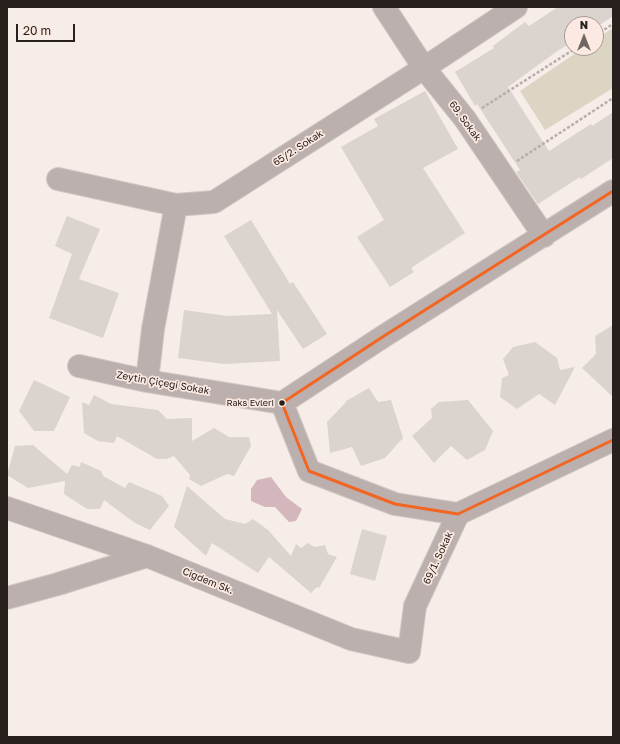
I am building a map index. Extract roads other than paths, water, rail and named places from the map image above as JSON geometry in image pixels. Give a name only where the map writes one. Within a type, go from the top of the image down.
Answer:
[{"type":"street","name":"69. Sokak","points":[[384,7],[424,68],[465,119],[544,236]]},
{"type":"street","name":"65/2. Sokak","points":[[58,179],[176,205],[214,202],[424,68],[516,7]]},
{"type":"street","points":[[613,191],[384,336],[282,403],[309,471],[394,504],[458,514],[613,440]]},
{"type":"street","points":[[147,381],[153,329],[176,205]]},
{"type":"street","name":"Zeytin Çiçeği Sokak","points":[[79,366],[147,381],[282,403]]},
{"type":"street","name":"Cigdem Sk.","points":[[7,508],[147,556],[351,639],[409,652]]},
{"type":"street","name":"69/1. Sokak","points":[[409,652],[415,606],[458,514]]},
{"type":"street","points":[[7,598],[58,584],[147,556]]},
{"type":"place","name":"Raks Evleri","points":[[282,403]]}]
